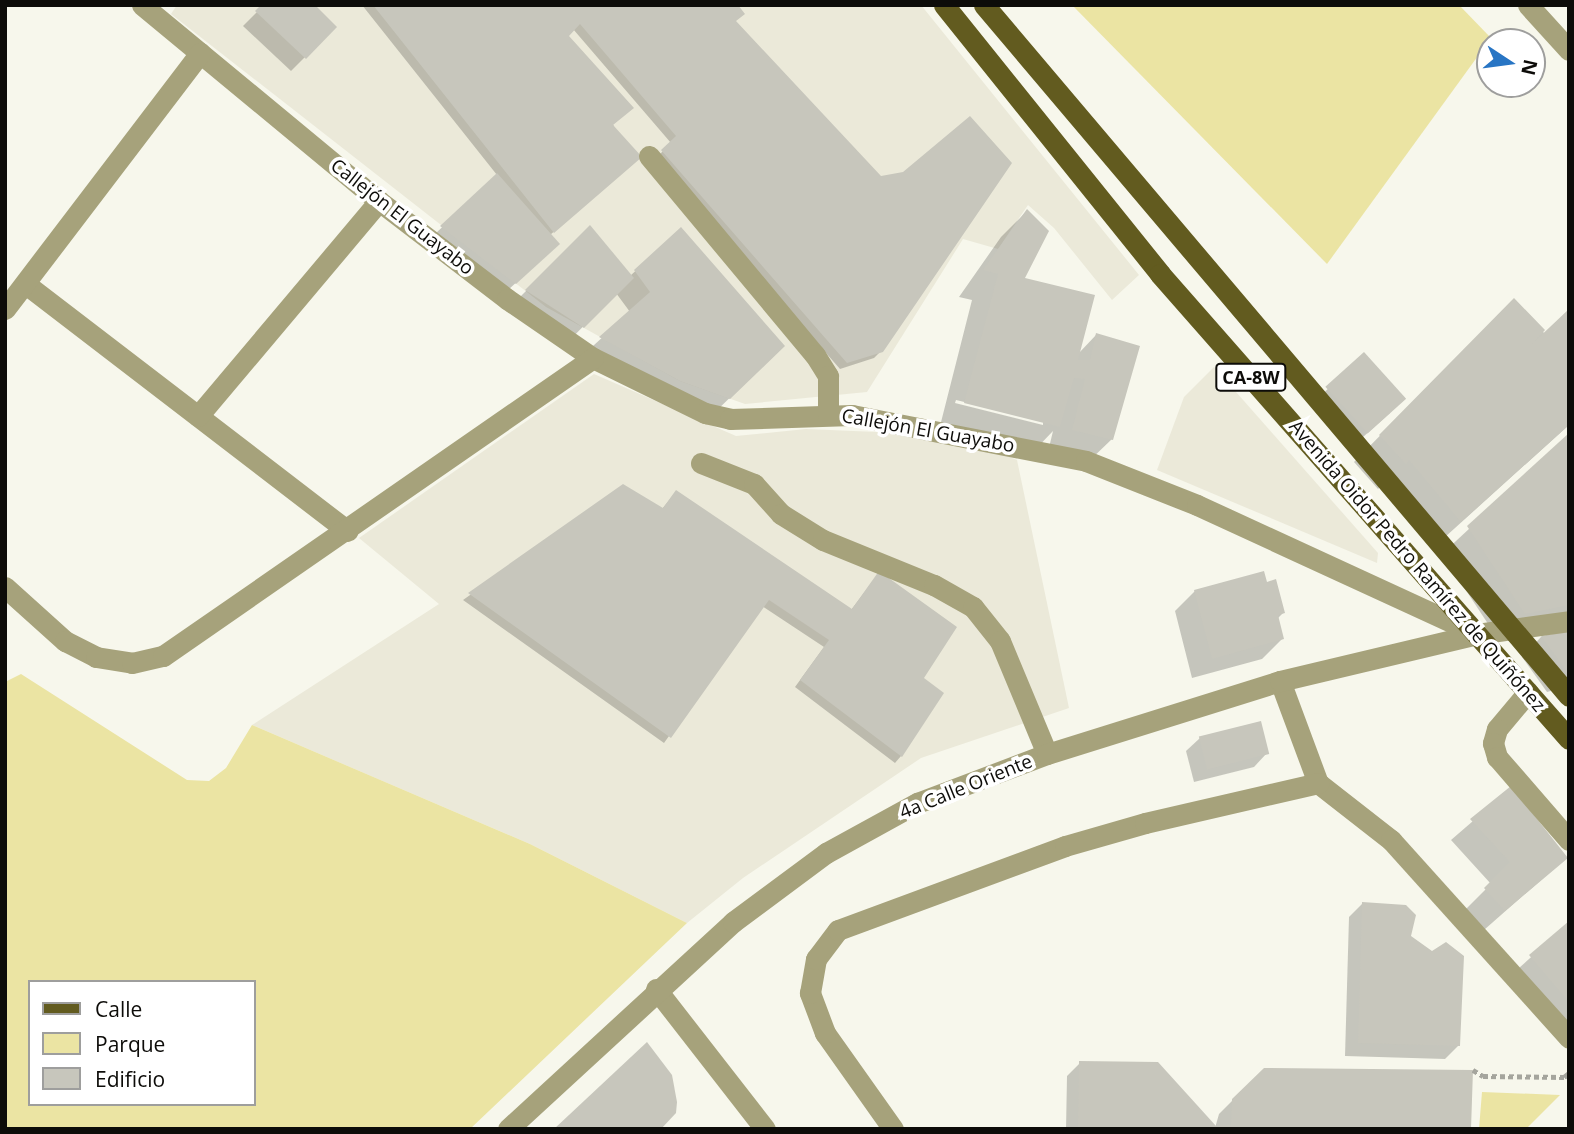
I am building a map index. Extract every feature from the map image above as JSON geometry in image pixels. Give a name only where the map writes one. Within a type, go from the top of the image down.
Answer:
[{"type":"main road","name":"Avenida Oidor Pedro Ramírez de Quiñónez","points":[[944,5],[1160,274],[1569,739]]},
{"type":"main road","name":"Avenida Oidor Pedro Ramírez de Quiñónez","points":[[984,5],[1569,696]]},
{"type":"street","name":"Callejón El Guayabo","points":[[142,5],[379,201],[593,358],[705,413],[730,419],[828,414],[982,438],[1086,461],[1197,505],[1477,634]]},
{"type":"street","points":[[1528,5],[1569,50]]},
{"type":"street","points":[[5,309],[27,285],[200,53]]},
{"type":"street","points":[[649,156],[815,355],[828,376],[828,414]]},
{"type":"street","points":[[198,416],[379,201]]},
{"type":"street","points":[[27,285],[348,531]]},
{"type":"street","points":[[5,587],[65,640],[96,657],[132,663],[163,656],[348,531],[593,358]]},
{"type":"street","points":[[701,463],[754,484],[781,514],[823,540],[974,607],[1000,641],[1047,754]]},
{"type":"street","name":"4a Calle Oriente","points":[[508,1129],[656,989],[733,922],[826,853],[917,803],[1047,754],[1280,681],[1477,634],[1569,621]]},
{"type":"street","points":[[1280,681],[1318,783],[1391,840],[1569,1038]]},
{"type":"street","points":[[1528,692],[1497,729],[1493,743],[1497,757],[1569,840]]},
{"type":"street","points":[[893,1129],[825,1033],[810,993],[816,959],[838,930],[1065,846],[1145,823],[1318,783]]},
{"type":"street","points":[[656,989],[765,1129]]},
{"type":"path","points":[[1473,1070],[1483,1076],[1564,1077],[1569,1073]]},
{"type":"shaded area","points":[[177,5],[921,5],[1139,275],[1112,300],[1054,228],[1028,205],[998,249],[963,239],[867,392],[745,404],[680,381],[546,307],[171,14]]},
{"type":"shaded area","points":[[1214,367],[1378,553],[1377,563],[1157,470],[1184,397]]},
{"type":"shaded area","points":[[594,374],[736,436],[806,429],[877,432],[978,444],[1017,460],[1069,708],[921,758],[743,878],[687,923],[530,844],[252,725],[439,604],[359,538]]},
{"type":"green space","points":[[1072,5],[1459,5],[1481,28],[1476,28],[1476,59],[1327,264]]},
{"type":"green space","points":[[21,674],[187,780],[209,781],[226,768],[252,725],[530,844],[687,923],[470,1129],[5,1129],[5,682]]},
{"type":"green space","points":[[1482,1092],[1560,1095],[1526,1129],[1479,1129]]},
{"type":"building","points":[[261,5],[315,5],[337,27],[306,59],[255,11]]},
{"type":"building","points":[[373,5],[738,5],[745,14],[736,21],[881,176],[903,172],[970,116],[1012,163],[883,352],[847,363],[661,150],[676,136],[580,24],[569,36],[634,108],[613,125],[642,157],[554,233]]},
{"type":"building","points":[[497,173],[560,244],[516,284],[440,226]]},
{"type":"building","points":[[1027,209],[1049,231],[1025,278],[1095,295],[1078,360],[1090,360],[1096,333],[1140,346],[1113,440],[1072,430],[1085,379],[1074,378],[1060,427],[964,403],[998,274],[983,270]]},
{"type":"building","points":[[590,225],[634,278],[584,328],[525,290]]},
{"type":"building","points":[[681,227],[785,346],[730,399],[680,381],[599,337],[650,292],[634,270]]},
{"type":"building","points":[[1514,298],[1545,330],[1532,344],[1569,309],[1569,425],[1461,522],[1409,460],[1406,464],[1379,435]]},
{"type":"building","points":[[1364,352],[1406,399],[1368,434],[1325,387]]},
{"type":"building","points":[[1569,433],[1569,605],[1525,614],[1467,526]]},
{"type":"building","points":[[623,484],[663,508],[676,490],[852,609],[879,571],[957,627],[924,678],[944,693],[902,757],[800,680],[829,640],[769,600],[671,738],[468,593]]},
{"type":"building","points":[[1264,571],[1267,582],[1276,579],[1285,613],[1278,615],[1284,639],[1212,659],[1194,590]]},
{"type":"building","points":[[1569,631],[1569,674],[1541,636]]},
{"type":"building","points":[[1261,721],[1269,754],[1207,769],[1199,736]]},
{"type":"building","points":[[1511,786],[1568,858],[1505,911],[1484,888],[1510,862],[1470,819]]},
{"type":"building","points":[[1362,902],[1406,905],[1416,915],[1411,936],[1432,951],[1446,942],[1464,956],[1460,1046],[1358,1043]]},
{"type":"building","points":[[1569,921],[1569,1002],[1529,955]]},
{"type":"building","points":[[647,1042],[672,1075],[677,1102],[676,1113],[661,1129],[554,1129]]},
{"type":"building","points":[[1079,1061],[1158,1062],[1216,1126],[1231,1125],[1232,1099],[1264,1068],[1473,1070],[1471,1129],[1078,1129]]}]
